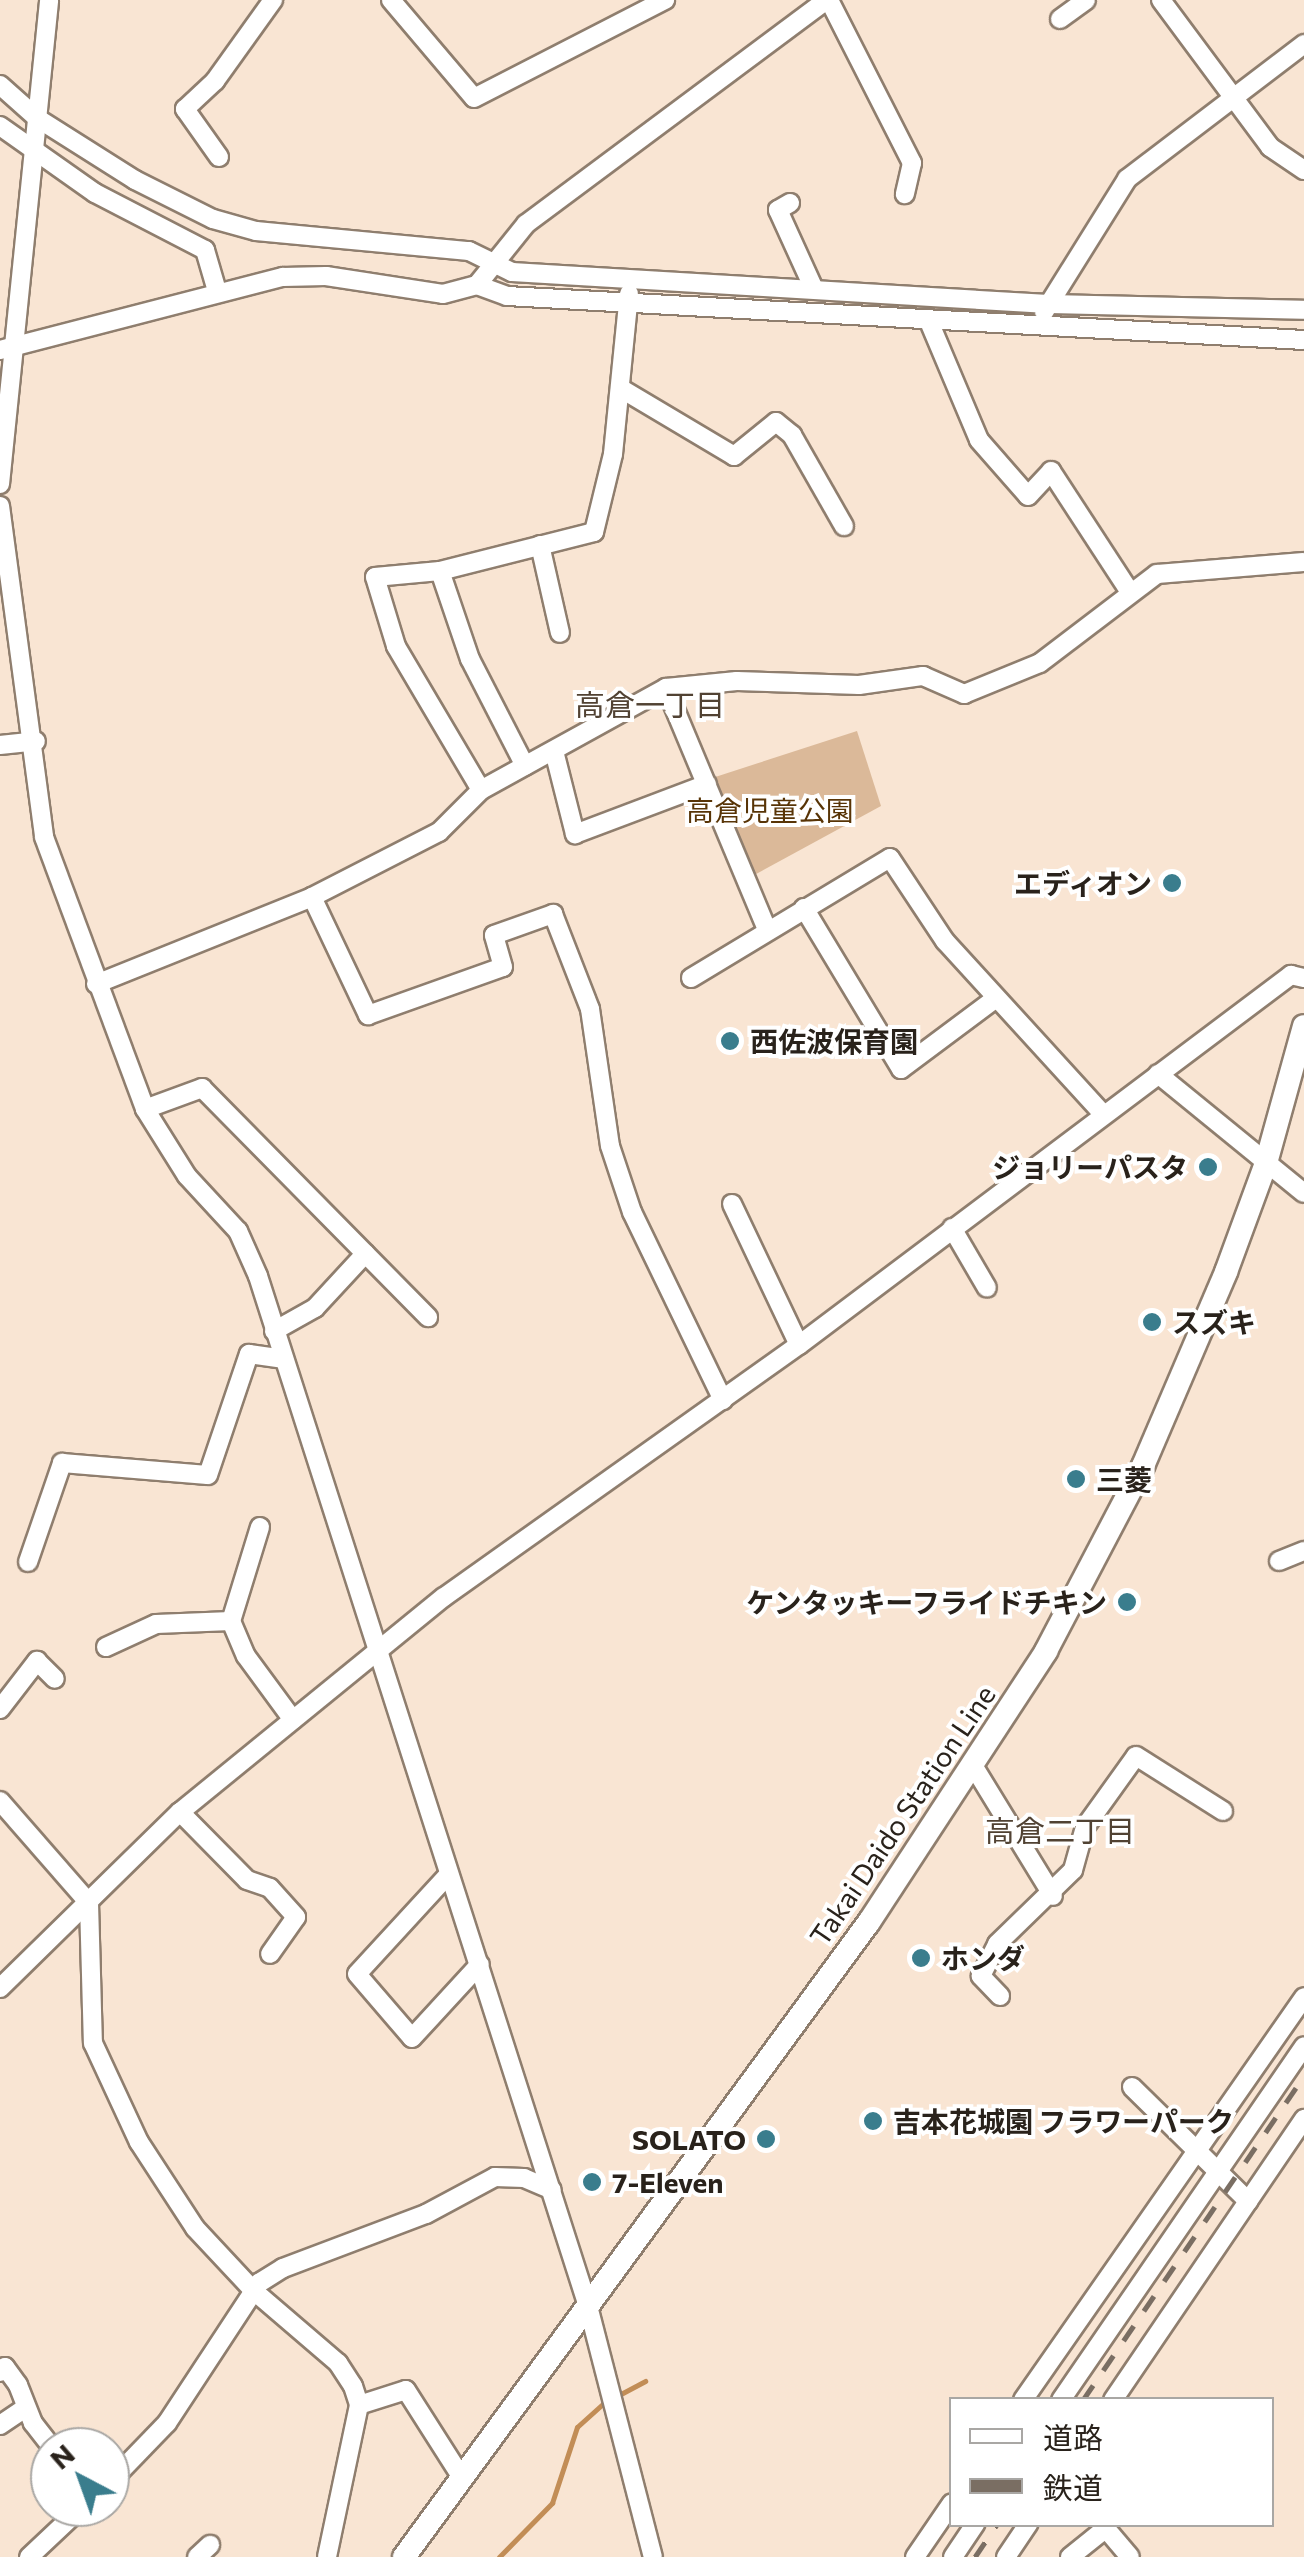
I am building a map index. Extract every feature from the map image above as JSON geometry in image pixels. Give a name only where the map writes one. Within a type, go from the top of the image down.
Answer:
[{"type":"main road","name":"Takai Daido Station Line","points":[[404,2557],[974,1768],[1046,1650],[1143,1466],[1266,1164],[1304,1026]]},
{"type":"street","points":[[0,484],[6,349],[50,0]]},
{"type":"street","points":[[218,157],[185,108],[215,81],[273,0]]},
{"type":"street","points":[[391,0],[474,98],[666,0]]},
{"type":"street","points":[[478,285],[526,224],[828,0],[912,163],[905,194]]},
{"type":"street","points":[[1060,19],[1086,0]]},
{"type":"street","points":[[1162,0],[1270,146],[1304,170]]},
{"type":"street","points":[[1038,326],[1112,196],[1150,158],[1304,44]]},
{"type":"street","points":[[0,85],[37,118],[213,219],[256,231],[469,252],[512,272],[1048,304],[1304,310]]},
{"type":"street","points":[[0,126],[32,154],[205,250],[218,291]]},
{"type":"street","points":[[790,203],[778,210],[814,289]]},
{"type":"street","points":[[6,349],[218,291],[312,276],[443,294],[478,285],[507,296],[1304,340]]},
{"type":"street","points":[[481,790],[396,646],[375,577],[440,571],[594,532],[620,388],[630,279]]},
{"type":"street","points":[[928,319],[987,451],[1028,496],[1050,471],[1130,592]]},
{"type":"street","points":[[620,388],[734,456],[776,422],[792,436],[844,526]]},
{"type":"street","points":[[0,506],[36,741],[44,838],[145,1109],[187,1176],[238,1231],[274,1331],[382,1650],[448,1874],[588,2306],[653,2557]]},
{"type":"street","points":[[540,545],[560,633]]},
{"type":"street","points":[[96,984],[312,897],[439,832],[481,790],[666,688],[737,681],[859,685],[922,676],[964,694],[1040,663],[1157,574],[1304,562]]},
{"type":"street","points":[[440,571],[470,659],[526,766]]},
{"type":"street","points":[[666,688],[767,930]]},
{"type":"street","points":[[0,745],[36,741]]},
{"type":"street","points":[[554,751],[575,834],[708,784]]},
{"type":"street","points":[[691,978],[890,858],[945,941],[1103,1114]]},
{"type":"street","points":[[312,897],[368,1014],[503,967],[494,936],[553,914],[590,1009],[610,1146],[632,1212],[723,1400]]},
{"type":"street","points":[[804,908],[901,1069],[995,999]]},
{"type":"street","points":[[0,1988],[180,1812],[444,1596],[799,1345],[1291,975],[1304,978]]},
{"type":"street","points":[[1158,1074],[1304,1194]]},
{"type":"street","points":[[145,1109],[202,1088],[428,1317]]},
{"type":"street","points":[[732,1204],[799,1345]]},
{"type":"street","points":[[952,1228],[987,1288]]},
{"type":"street","points":[[274,1331],[314,1308],[365,1254]]},
{"type":"street","points":[[28,1562],[62,1463],[208,1475],[249,1354],[283,1359]]},
{"type":"street","points":[[260,1527],[231,1621],[246,1656],[292,1720]]},
{"type":"street","points":[[1279,1561],[1304,1551]]},
{"type":"street","points":[[106,1647],[156,1624],[231,1621]]},
{"type":"street","points":[[0,1709],[37,1661],[55,1679]]},
{"type":"street","points":[[1000,1996],[981,1976],[996,1944],[1052,1896],[1073,1870],[1085,1827],[1136,1756],[1223,1811]]},
{"type":"street","points":[[974,1768],[1052,1896]]},
{"type":"street","points":[[0,1801],[89,1903],[93,2043],[100,2066],[196,2228],[254,2291],[338,2364],[359,2405],[327,2557]]},
{"type":"street","points":[[180,1812],[246,1880],[270,1888],[296,1917],[270,1954]]},
{"type":"street","points":[[448,1874],[356,1974],[412,2038],[480,1964]]},
{"type":"street","points":[[1025,2397],[1304,1998]]},
{"type":"street","points":[[1063,2397],[1304,2046]]},
{"type":"street","points":[[1132,2087],[1199,2148],[1216,2172],[1248,2201]]},
{"type":"street","points":[[1115,2397],[1304,2120]]},
{"type":"street","points":[[130,2461],[167,2423],[254,2291],[283,2268],[426,2214],[495,2177],[524,2178],[552,2190]]},
{"type":"street","points":[[0,2372],[5,2367],[18,2385],[25,2408],[38,2427]]},
{"type":"street","points":[[359,2405],[406,2390],[462,2478]]},
{"type":"street","points":[[0,2425],[25,2408]]},
{"type":"street","points":[[914,2557],[949,2507]]},
{"type":"street","points":[[29,2557],[61,2527]]},
{"type":"street","points":[[953,2557],[974,2527]]},
{"type":"street","points":[[1006,2557],[1026,2527]]},
{"type":"street","points":[[1070,2557],[1103,2527],[1130,2557]]},
{"type":"green space","name":"高倉児童公園","points":[[857,731],[881,806],[745,880],[706,780]]},
{"type":"waterway","points":[[617,2396],[645,2381]]},
{"type":"waterway","points":[[499,2557],[552,2503],[577,2427],[607,2400]]},
{"type":"railway","points":[[1085,2397],[1304,2076]]},
{"type":"railway","points":[[975,2557],[995,2527]]},
{"type":"place","name":"エディオン","points":[[1172,883]]},
{"type":"place","name":"西佐波保育園","points":[[730,1041]]},
{"type":"place","name":"ジョリーパスタ","points":[[1208,1167]]},
{"type":"place","name":"スズキ","points":[[1152,1322]]},
{"type":"place","name":"三菱","points":[[1076,1479]]},
{"type":"place","name":"ケンタッキーフライドチキン","points":[[1127,1602]]},
{"type":"place","name":"ホンダ","points":[[921,1958]]},
{"type":"place","name":"吉本花城園 フラワーパーク","points":[[873,2121]]},
{"type":"place","name":"SOLATO","points":[[766,2139]]},
{"type":"place","name":"7-Eleven","points":[[592,2182]]},
{"type":"district","name":"高倉一丁目","points":[[650,704]]},
{"type":"district","name":"高倉二丁目","points":[[1060,1830]]}]
